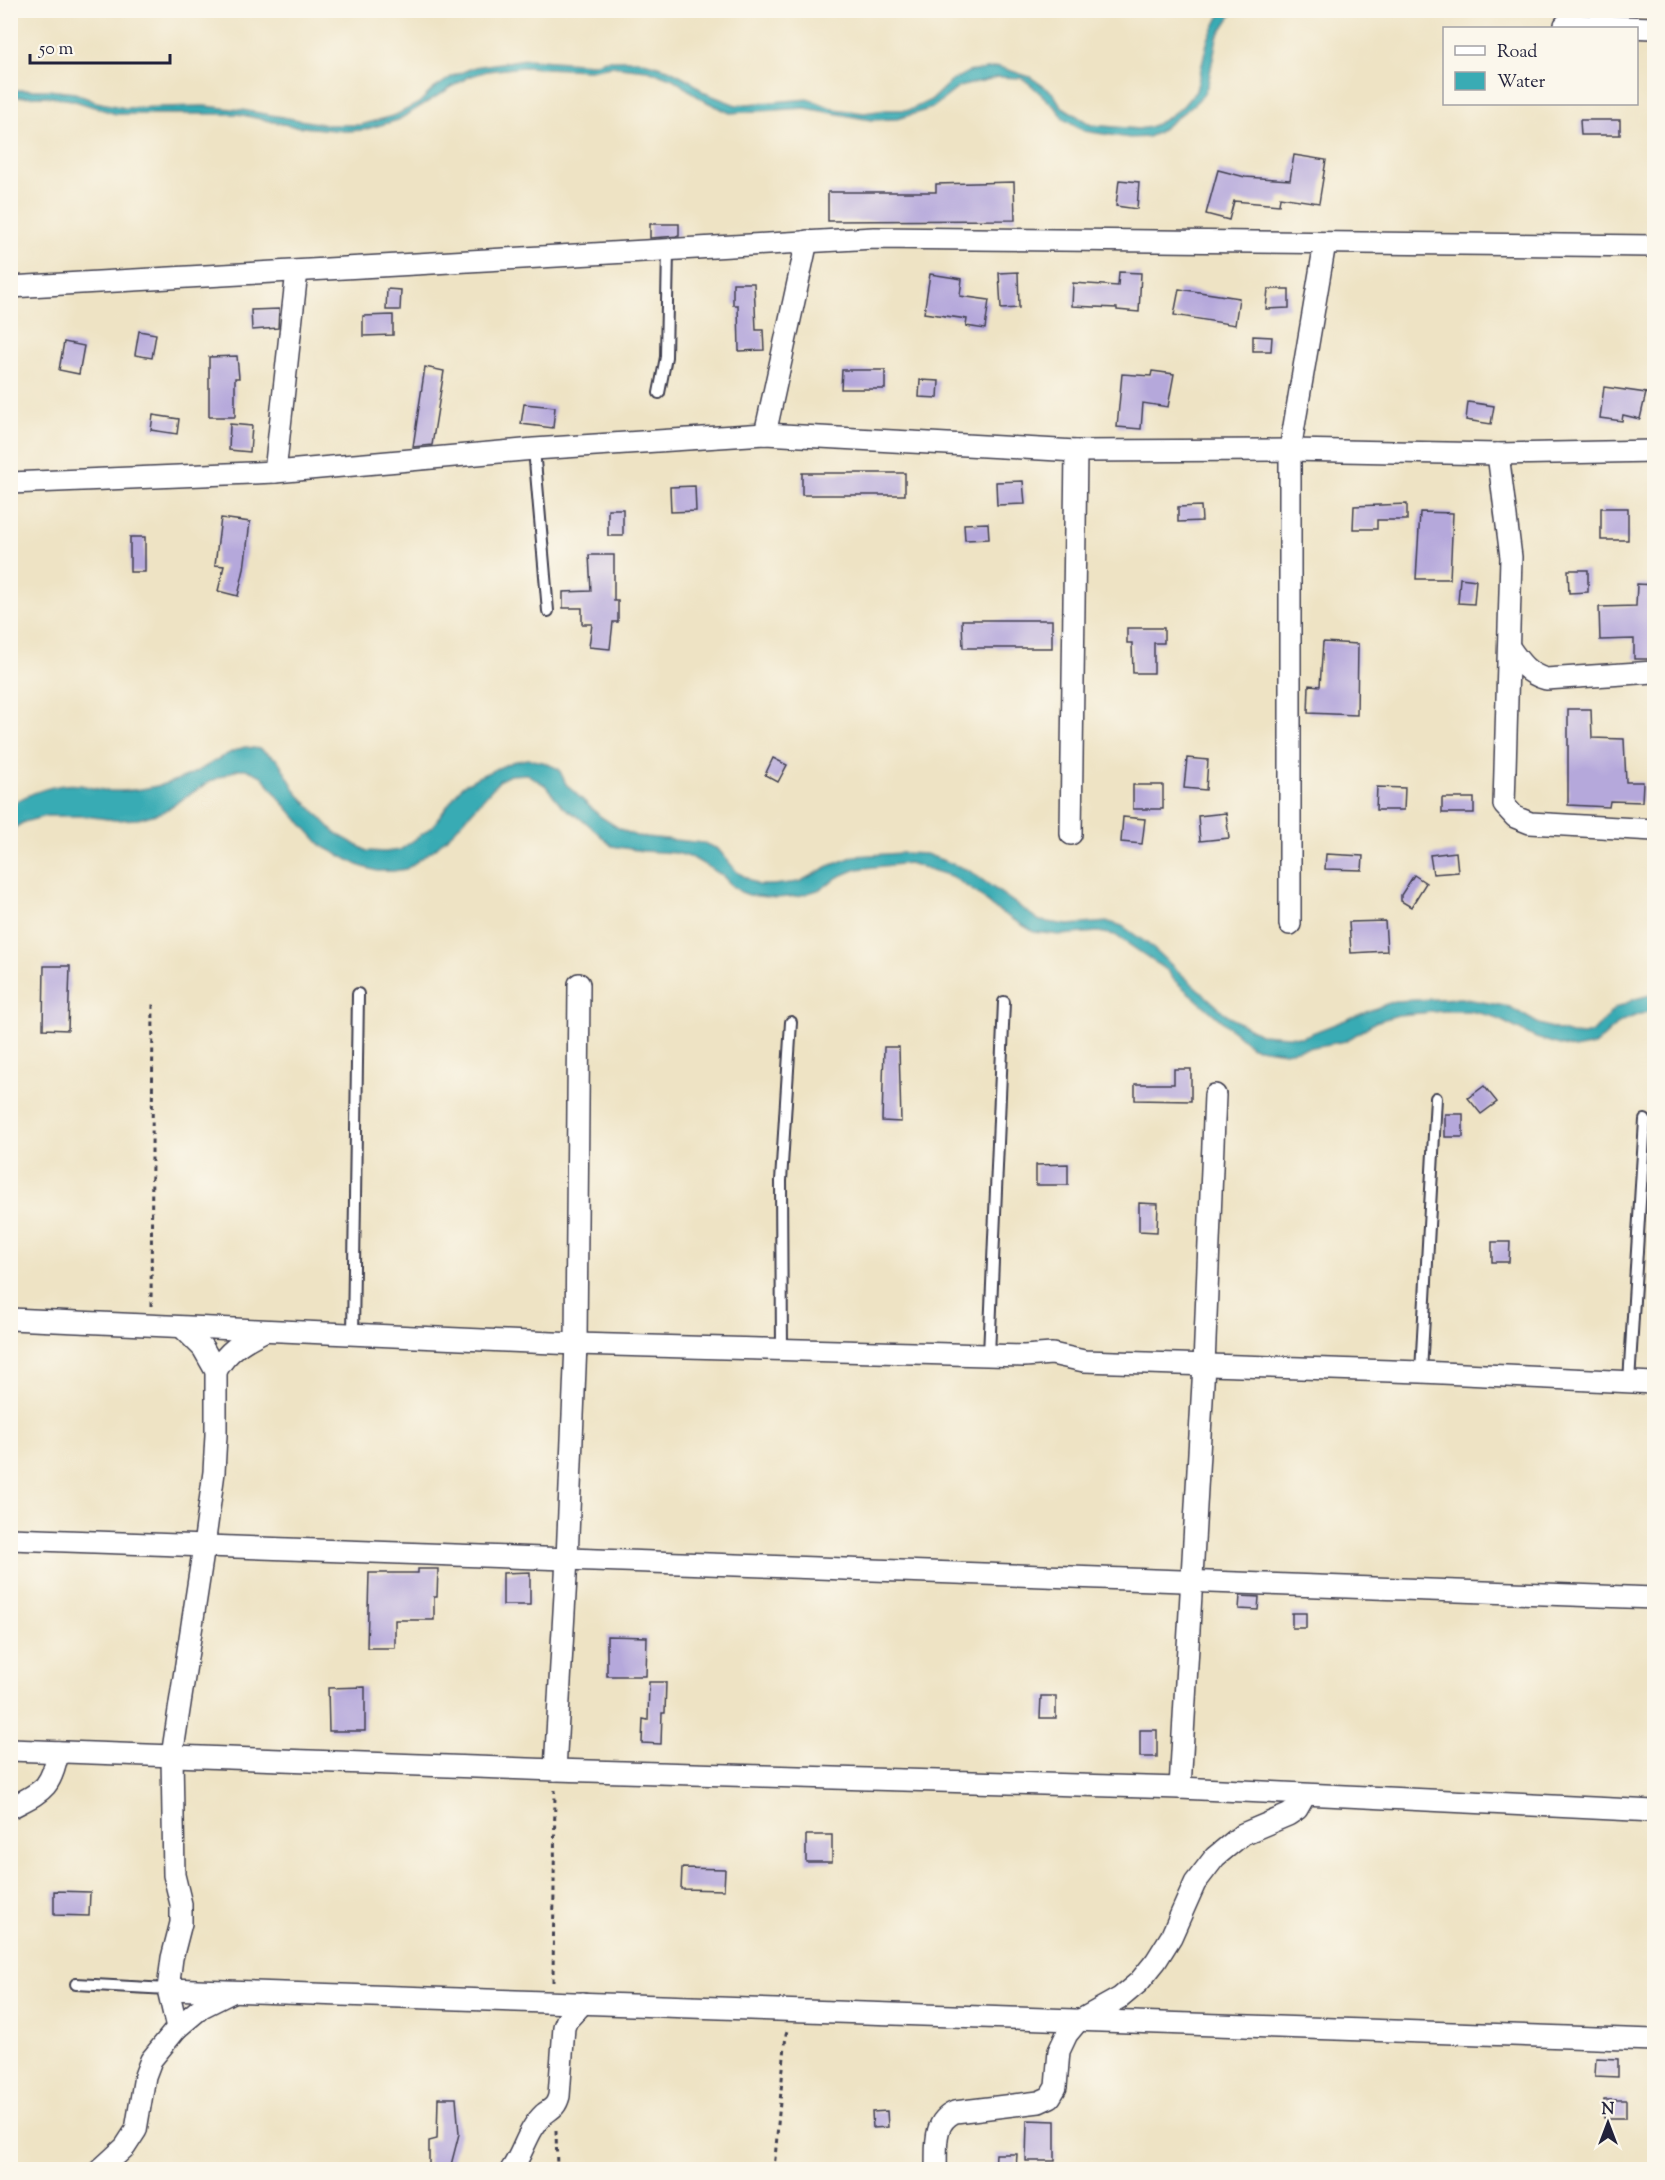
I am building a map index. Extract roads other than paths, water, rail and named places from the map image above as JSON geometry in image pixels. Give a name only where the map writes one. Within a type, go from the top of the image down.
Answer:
[{"type":"street","points":[[1565,25],[1624,27]]},
{"type":"street","points":[[1638,27],[1654,28]]},
{"type":"street","points":[[10,287],[807,241],[944,238],[1654,246]]},
{"type":"street","points":[[765,434],[807,241]]},
{"type":"street","points":[[1290,924],[1290,450],[1325,243]]},
{"type":"street","points":[[275,472],[297,271]]},
{"type":"street","points":[[10,483],[275,472],[534,449],[765,434],[1076,452],[1290,450],[1498,454],[1654,451]]},
{"type":"street","points":[[1071,834],[1076,452]]},
{"type":"street","points":[[1498,454],[1511,557],[1504,805],[1515,817],[1530,823],[1654,831]]},
{"type":"street","points":[[1509,647],[1524,668],[1546,679],[1654,672]]},
{"type":"street","points":[[555,1770],[576,1344],[579,984]]},
{"type":"street","points":[[1180,1788],[1204,1365],[1215,1095]]},
{"type":"street","points":[[10,1319],[576,1344],[1024,1356],[1052,1354],[1084,1361],[1421,1372],[1654,1383]]},
{"type":"street","points":[[183,1328],[202,1348],[216,1371]]},
{"type":"street","points":[[177,2028],[168,1989],[172,1958],[182,1923],[181,1904],[174,1875],[172,1756],[204,1546],[214,1463],[216,1371],[230,1351],[264,1332]]},
{"type":"street","points":[[10,1539],[1654,1598]]},
{"type":"street","points":[[10,1750],[555,1770],[1180,1788],[1654,1811]]},
{"type":"street","points":[[10,1808],[47,1786],[54,1774],[58,1752]]},
{"type":"street","points":[[936,2169],[939,2127],[945,2117],[955,2112],[1039,2102],[1050,2097],[1056,2086],[1062,2042],[1077,2022],[1120,1998],[1139,1982],[1171,1937],[1195,1883],[1215,1857],[1243,1834],[1297,1809],[1305,1795]]},
{"type":"street","points":[[168,1989],[1077,2022],[1654,2040]]},
{"type":"street","points":[[100,2169],[125,2147],[136,2130],[145,2076],[151,2060],[177,2028],[202,2007],[234,1991]]},
{"type":"street","points":[[510,2169],[531,2129],[544,2114],[556,2107],[560,2096],[564,2027],[567,2020],[583,2003]]},
{"type":"lane","points":[[659,393],[666,357],[668,249]]},
{"type":"lane","points":[[534,449],[548,611]]},
{"type":"lane","points":[[353,1335],[358,994]]},
{"type":"lane","points":[[989,1355],[1004,1002]]},
{"type":"lane","points":[[782,1350],[781,1181],[791,1022]]},
{"type":"lane","points":[[1421,1372],[1436,1098]]},
{"type":"lane","points":[[1629,1382],[1645,1120]]},
{"type":"lane","points":[[76,1984],[168,1989]]},
{"type":"water","points":[[1227,10],[1237,11],[1232,14],[1217,37],[1208,84],[1203,95],[1157,133],[1148,137],[1130,138],[1084,131],[1063,119],[1057,109],[1021,78],[998,77],[959,87],[932,108],[897,119],[871,120],[805,108],[730,113],[703,100],[673,79],[647,70],[611,66],[590,70],[523,67],[487,71],[468,77],[398,120],[363,130],[345,131],[292,126],[238,114],[116,114],[72,100],[44,96],[11,97],[11,90],[48,90],[75,93],[96,102],[125,108],[204,106],[242,110],[328,125],[361,125],[396,115],[419,103],[432,90],[453,76],[475,67],[526,59],[592,64],[606,60],[637,60],[668,69],[689,80],[705,93],[736,105],[809,99],[834,109],[864,113],[910,110],[931,100],[951,81],[968,72],[999,67],[1030,77],[1053,93],[1061,106],[1091,125],[1138,129],[1150,127],[1164,120],[1183,106],[1196,91],[1208,39],[1219,17]]},
{"type":"water","points":[[245,747],[260,749],[278,760],[297,793],[335,833],[367,851],[400,850],[432,827],[462,786],[512,762],[527,759],[543,762],[559,769],[566,784],[572,790],[601,817],[620,829],[636,836],[703,843],[718,849],[737,872],[758,885],[799,882],[829,866],[855,856],[926,854],[968,870],[1040,921],[1068,925],[1109,922],[1122,926],[1148,944],[1229,1017],[1260,1034],[1302,1037],[1394,1001],[1461,998],[1510,1007],[1539,1024],[1571,1034],[1584,1035],[1593,1032],[1615,1008],[1635,999],[1654,994],[1654,1010],[1620,1022],[1595,1045],[1574,1049],[1536,1038],[1492,1016],[1470,1011],[1398,1015],[1375,1022],[1346,1041],[1285,1052],[1252,1047],[1174,980],[1168,971],[1115,935],[1098,932],[1060,935],[1034,932],[992,907],[981,896],[951,876],[909,863],[857,869],[838,877],[821,889],[798,896],[776,898],[749,895],[741,892],[722,875],[693,858],[677,853],[612,846],[588,824],[562,806],[545,785],[527,774],[510,775],[500,780],[436,848],[406,869],[393,871],[377,871],[360,866],[322,846],[262,776],[246,769],[238,769],[207,783],[163,812],[138,819],[46,816],[24,822],[11,830],[11,805],[26,796],[63,785],[80,785],[115,791],[169,783]]}]
